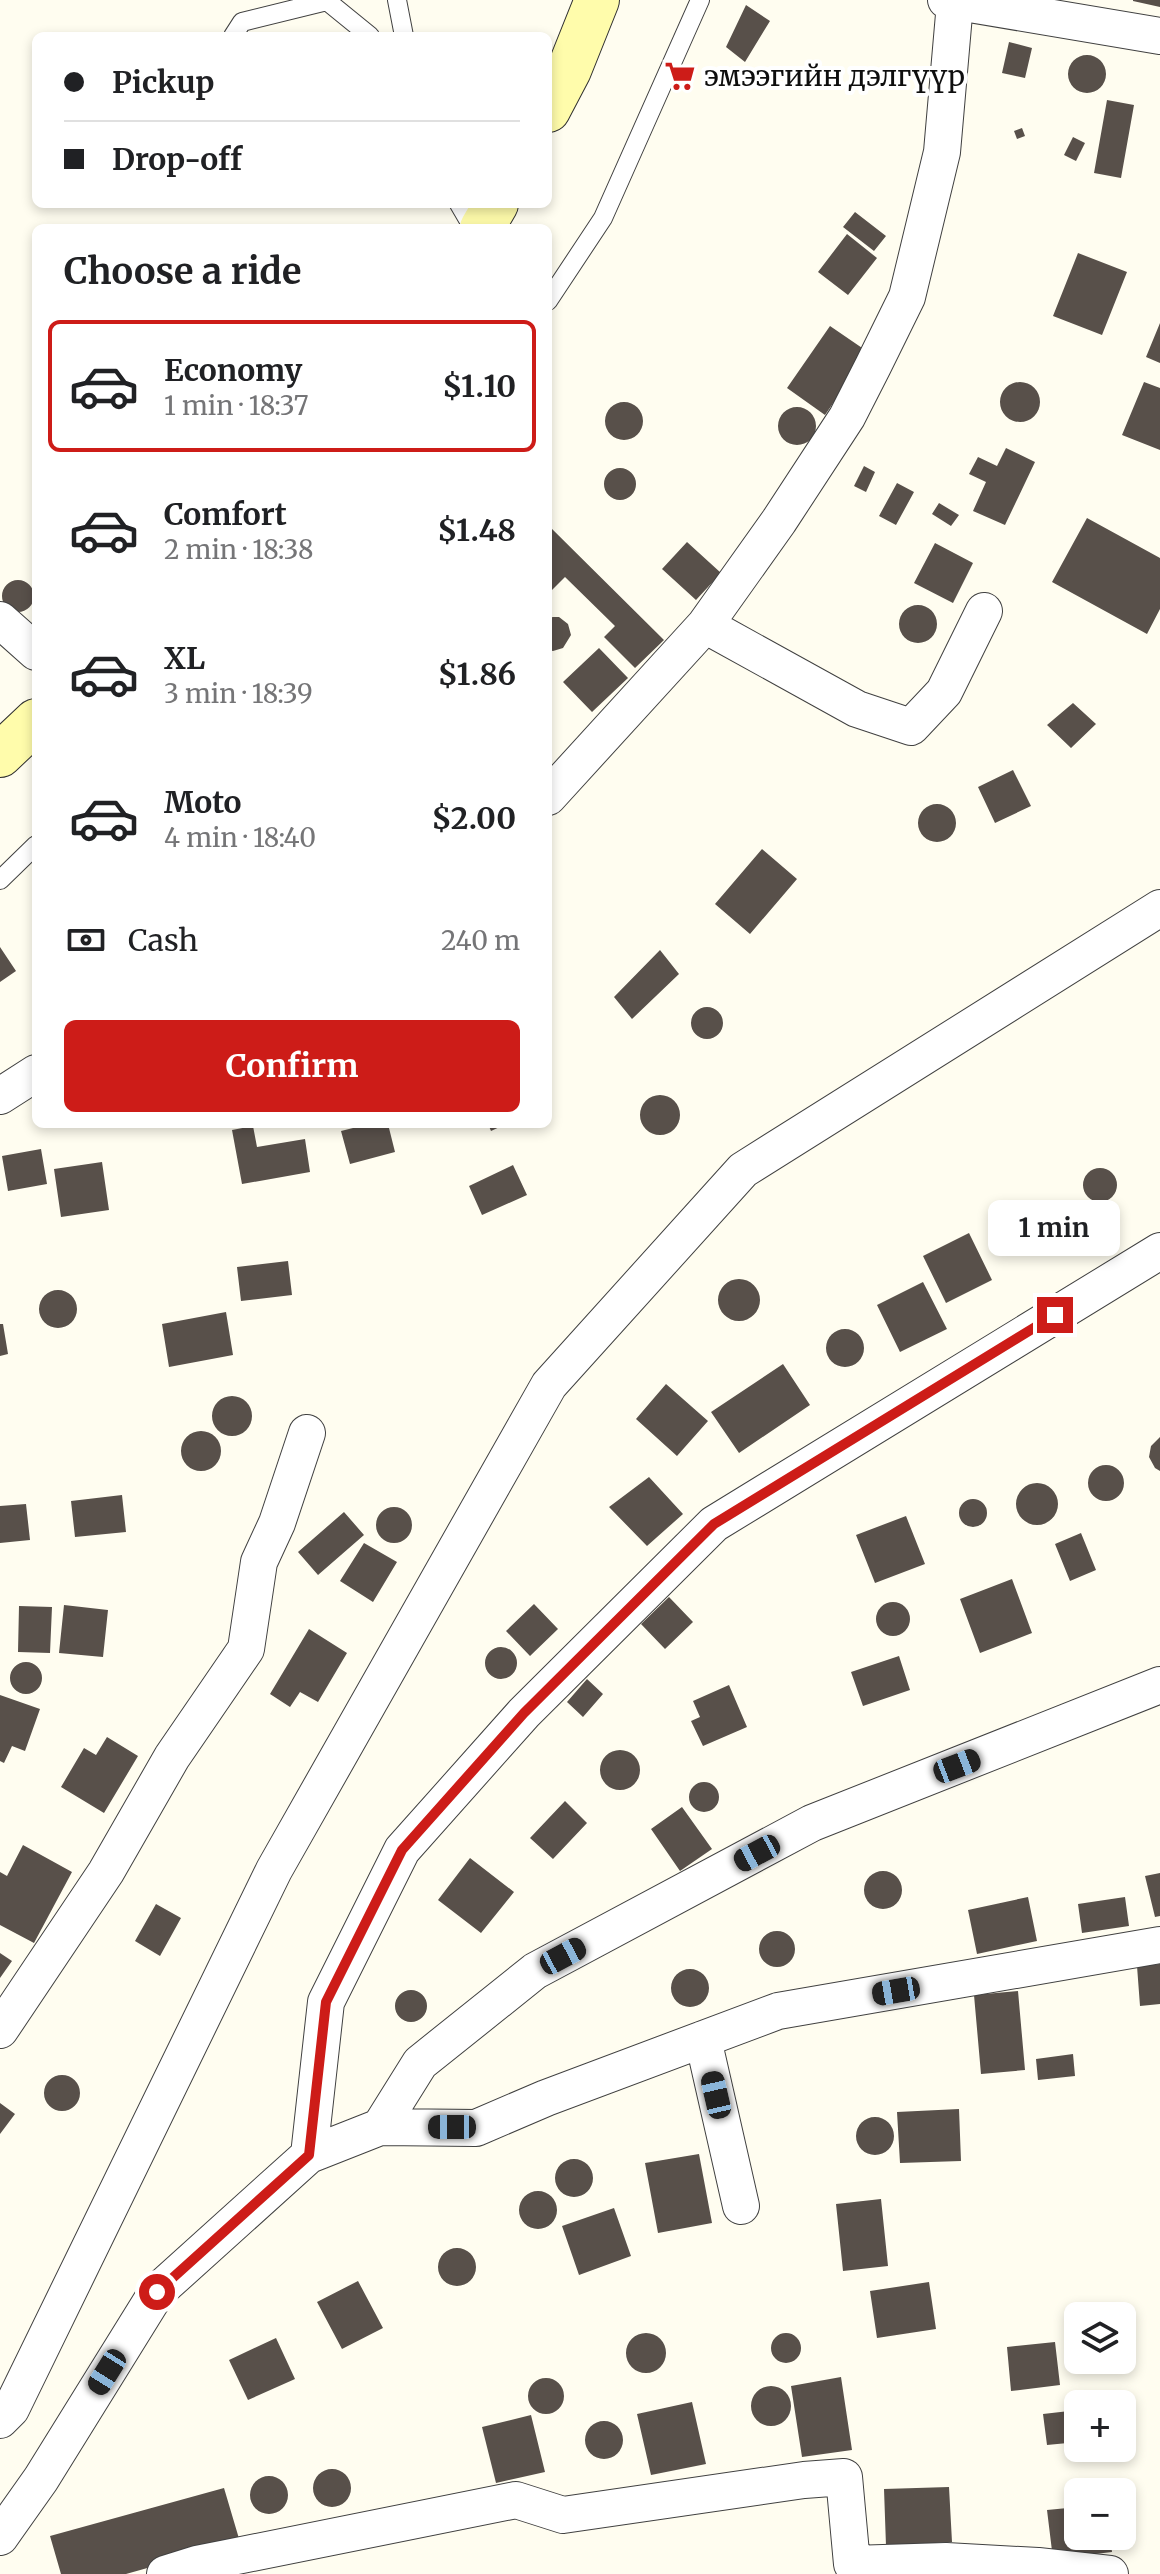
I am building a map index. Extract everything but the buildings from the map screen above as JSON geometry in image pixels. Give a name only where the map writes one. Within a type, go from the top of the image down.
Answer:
[{"type":"main road","points":[[552,102],[569,70],[597,0]]},
{"type":"main road","points":[[0,755],[32,725]]},
{"type":"street","points":[[552,793],[705,625],[779,521],[847,417],[907,297],[942,152],[951,2],[1160,36]]},
{"type":"street","points":[[705,625],[857,709],[911,727],[944,692],[984,611]]},
{"type":"street","points":[[0,620],[32,648]]},
{"type":"street","points":[[0,2420],[11,2409],[274,1870],[549,1385],[743,1170],[1160,908]]},
{"type":"street","points":[[0,1096],[32,1076]]},
{"type":"street","points":[[309,2155],[326,2002],[402,1850],[524,1713],[714,1524],[1160,1251]]},
{"type":"street","points":[[0,2030],[106,1872],[172,1757],[246,1649],[259,1562],[277,1523],[307,1433]]},
{"type":"street","points":[[380,2127],[420,2063],[535,1971],[812,1823],[1160,1685]]},
{"type":"street","points":[[0,2537],[41,2479],[157,2292],[309,2155],[380,2127],[476,2128],[546,2098],[778,2011],[1160,1945]]},
{"type":"street","points":[[703,2039],[741,2206]]},
{"type":"street","points":[[165,2574],[197,2564],[516,2500],[563,2515],[844,2477],[852,2564],[946,2561],[1110,2574]]},
{"type":"lane","points":[[397,0],[403,32]]},
{"type":"lane","points":[[552,295],[603,218],[700,0]]},
{"type":"lane","points":[[236,32],[242,22],[327,1],[365,32]]},
{"type":"lane","points":[[0,880],[32,849]]},
{"type":"place","name":"эмээгийн дэлгүүр","points":[[680,76]]},
{"type":"route","points":[[157,2292],[309,2155],[326,2002],[402,1850],[524,1713],[714,1524],[1055,1315]]}]
